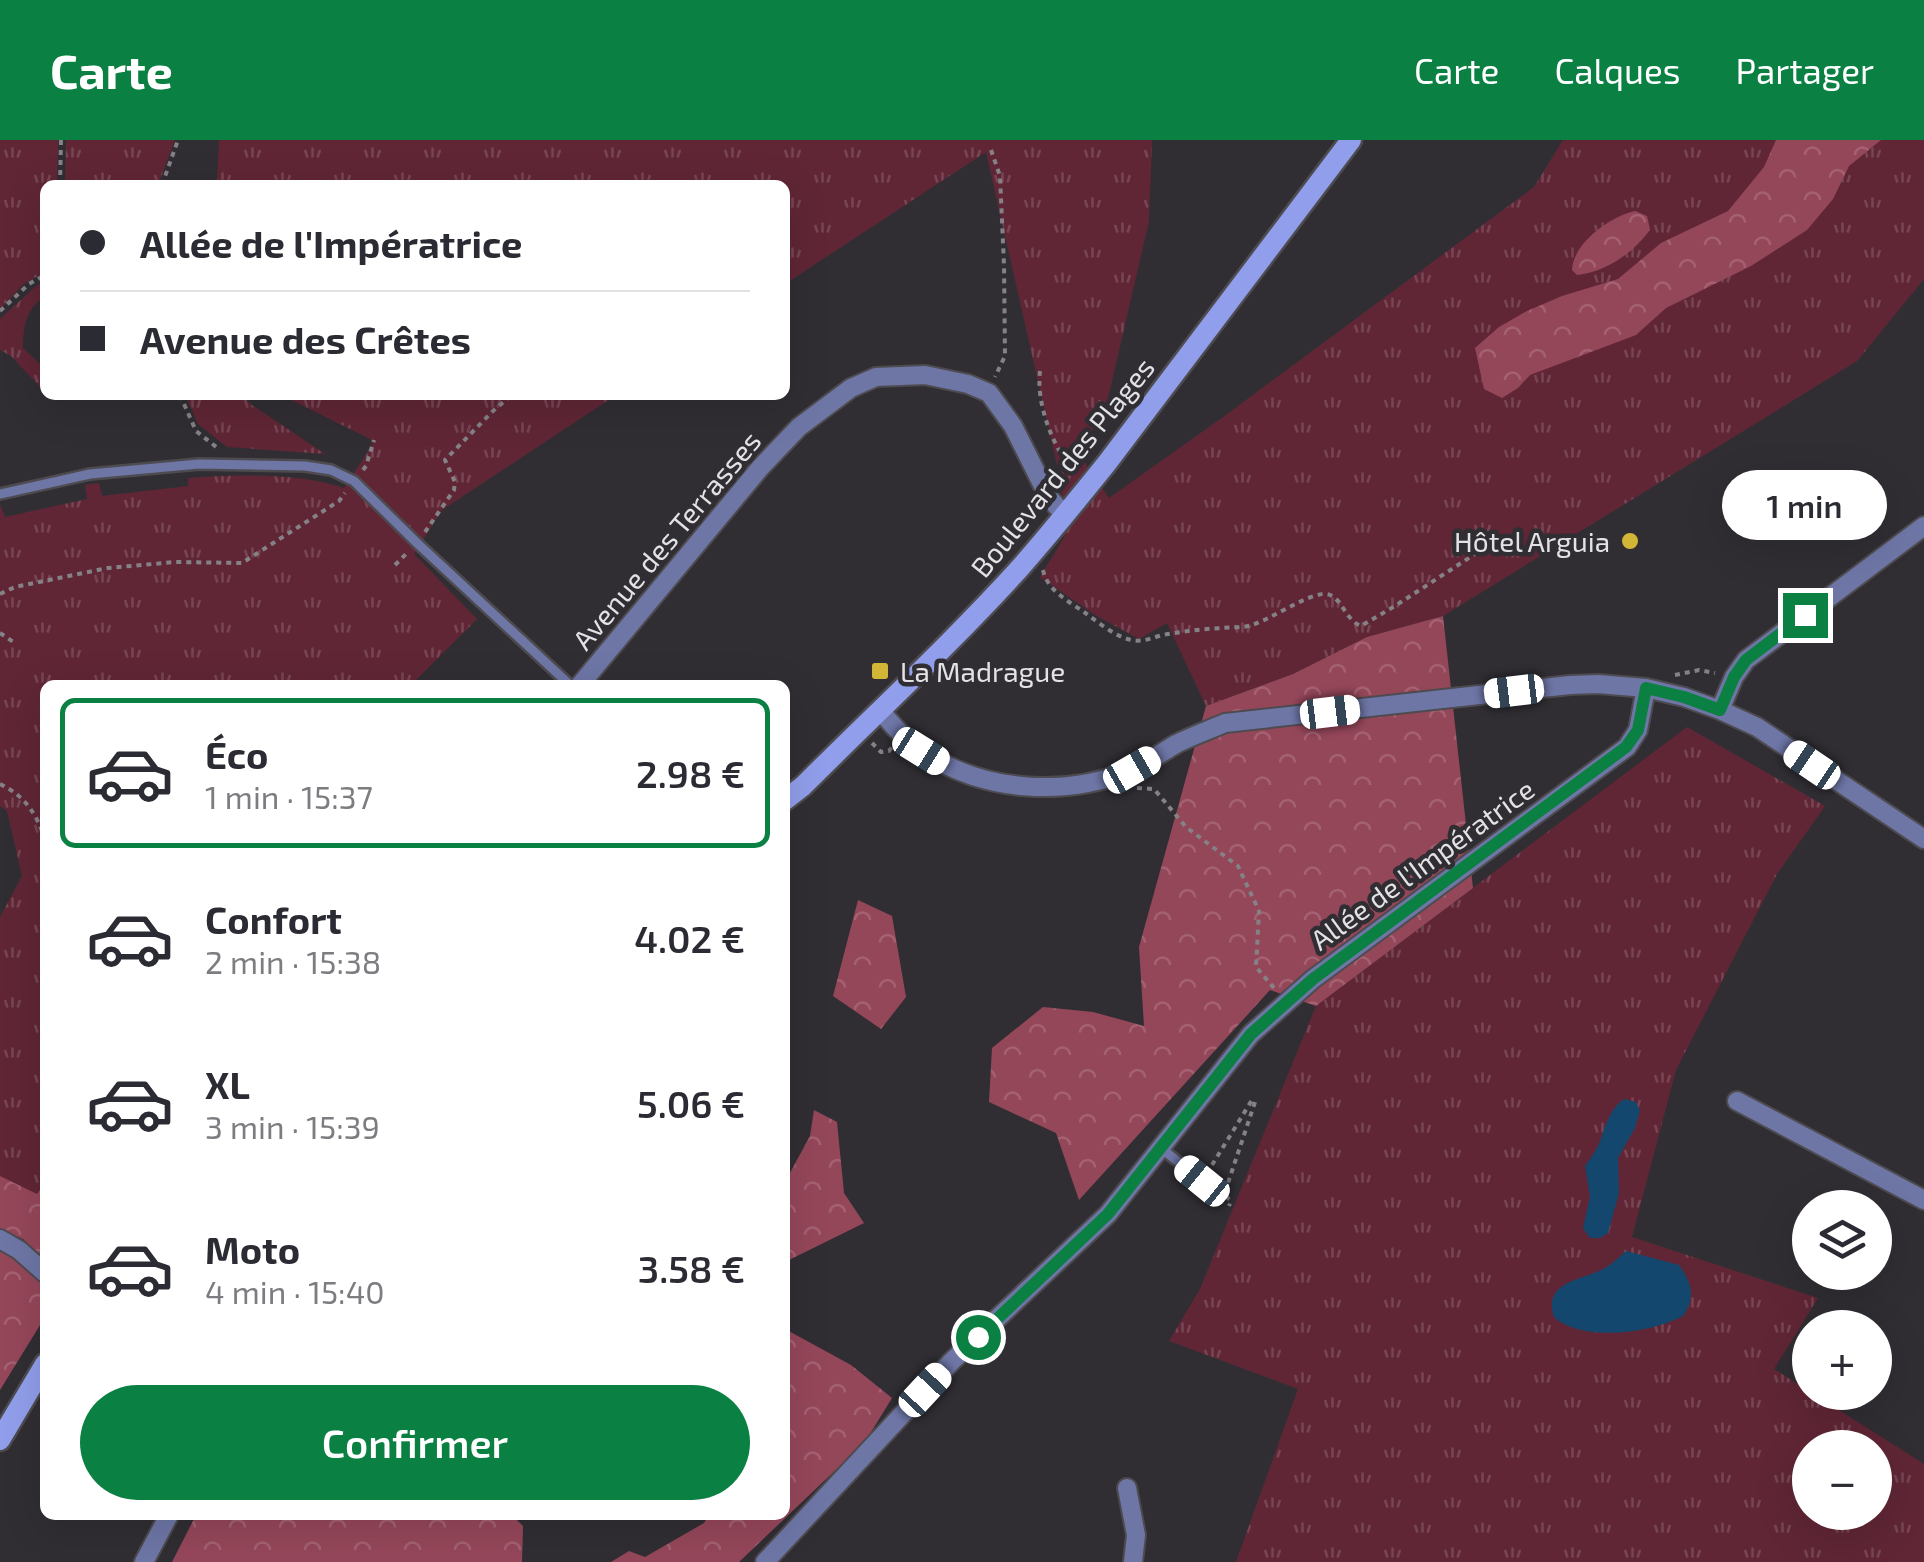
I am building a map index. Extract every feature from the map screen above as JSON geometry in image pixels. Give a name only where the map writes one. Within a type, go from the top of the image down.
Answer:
[{"type":"main road","name":"Boulevard des Plages","points":[[790,796],[956,636],[1019,569],[1107,463],[1351,140]]},
{"type":"main road","points":[[0,1440],[40,1372]]},
{"type":"street","name":"Avenue des Terrasses","points":[[584,680],[760,468],[799,426],[851,388],[876,377],[925,375],[989,393]]},
{"type":"street","points":[[989,393],[1013,426],[1049,498],[1065,515]]},
{"type":"street","points":[[1720,710],[1746,660],[1924,526]]},
{"type":"street","points":[[880,710],[902,736],[939,762],[976,777],[1018,786],[1060,788],[1132,770],[1225,723],[1570,685],[1646,688],[1720,710],[1756,728],[1924,839]]},
{"type":"street","name":"Allée de l'Impératrice","points":[[765,1562],[952,1361],[1108,1214],[1251,1034],[1313,979],[1626,747],[1638,730],[1646,688]]},
{"type":"street","points":[[1736,1101],[1924,1200]]},
{"type":"street","points":[[0,1240],[40,1269]]},
{"type":"street","points":[[1127,1488],[1136,1535],[1134,1562]]},
{"type":"street","points":[[144,1562],[166,1520]]},
{"type":"lane","points":[[0,494],[90,474],[220,463],[331,470],[354,481],[565,680]]},
{"type":"lane","points":[[1161,1148],[1202,1181],[1204,1178]]},
{"type":"path","points":[[60,180],[61,140]]},
{"type":"path","points":[[164,180],[178,140]]},
{"type":"path","points":[[989,393],[1004,356],[1000,176],[991,150]]},
{"type":"path","points":[[0,311],[40,277]]},
{"type":"path","points":[[1040,371],[1038,383],[1044,414],[1064,460],[1076,476],[1083,466]]},
{"type":"path","points":[[182,400],[196,431],[220,448],[220,463]]},
{"type":"path","points":[[417,544],[454,490],[445,460],[506,400]]},
{"type":"path","points":[[0,594],[108,568],[175,562],[242,563],[338,502],[366,466],[374,440]]},
{"type":"path","points":[[1043,567],[1045,580],[1065,599],[1110,630],[1129,640],[1143,641],[1176,633],[1247,627],[1306,598],[1326,593],[1334,596],[1353,623],[1361,626],[1475,554]]},
{"type":"path","points":[[0,633],[15,643]]},
{"type":"path","points":[[1117,774],[1126,787],[1154,789],[1186,828],[1238,866],[1259,911],[1256,967],[1288,1001]]},
{"type":"path","points":[[0,784],[17,792],[40,825]]},
{"type":"path","points":[[1204,1178],[1252,1100],[1255,1102],[1222,1194],[1232,1201],[1229,1206]]},
{"type":"green space","points":[[0,140],[58,140],[57,180],[40,180],[40,275],[24,284],[0,309]]},
{"type":"green space","points":[[66,140],[175,140],[160,180],[65,180]]},
{"type":"green space","points":[[219,140],[1152,140],[1149,221],[1103,420],[1075,448],[1109,498],[1534,187],[1563,140],[1924,140],[1924,279],[1857,361],[1443,616],[1367,637],[1293,674],[1206,706],[1167,623],[1139,639],[1095,615],[1040,577],[1065,536],[1060,464],[1057,465],[986,152],[790,281],[790,180],[217,180]]},
{"type":"green space","points":[[1776,140],[1881,140],[1849,166],[1833,199],[1807,230],[1751,266],[1666,308],[1636,335],[1530,375],[1502,398],[1484,389],[1475,348],[1499,327],[1562,296],[1618,279],[1661,243],[1728,211],[1764,167]]},
{"type":"green space","points":[[1635,211],[1647,216],[1650,230],[1643,238],[1608,266],[1577,275],[1572,270],[1574,260],[1586,241],[1605,225]]},
{"type":"green space","points":[[40,284],[40,301],[27,319],[23,348],[40,364],[40,387],[11,356],[0,350],[0,319]]},
{"type":"green space","points":[[187,400],[247,400],[325,454],[227,447],[198,424]]},
{"type":"green space","points":[[291,400],[608,400],[442,510],[414,554],[477,619],[416,680],[40,680],[40,1192],[38,1195],[0,1179],[0,917],[22,876],[7,811],[0,806],[0,504],[5,517],[87,499],[85,485],[99,483],[102,496],[188,486],[188,478],[207,477],[288,477],[344,488],[372,440]]},
{"type":"green space","points":[[1443,616],[1473,888],[1316,1006],[1270,990],[1079,1200],[1056,1133],[989,1102],[992,1048],[1043,1007],[1093,1012],[1144,1026],[1139,947],[1206,706],[1293,674],[1367,637]]},
{"type":"green space","points":[[1687,727],[1825,806],[1777,874],[1676,1070],[1632,1237],[1818,1298],[1811,1310],[1792,1310],[1792,1340],[1774,1369],[1792,1380],[1792,1410],[1839,1410],[1870,1430],[1792,1430],[1792,1530],[1892,1530],[1892,1444],[1924,1464],[1924,1562],[1236,1562],[1298,1389],[1169,1341],[1200,1289],[1316,1006]]},
{"type":"green space","points":[[858,900],[892,916],[906,997],[881,1029],[833,996]]},
{"type":"green space","points":[[814,1110],[837,1122],[844,1193],[864,1223],[790,1260],[790,1173],[810,1136]]},
{"type":"green space","points":[[0,1176],[37,1194],[40,1190],[40,1256],[23,1239],[0,1229]]},
{"type":"green space","points":[[0,1247],[40,1275],[40,1325],[0,1390]]},
{"type":"green space","points":[[790,1332],[851,1365],[892,1398],[865,1442],[790,1513]]},
{"type":"green space","points":[[193,1520],[517,1520],[523,1526],[522,1562],[172,1562]]},
{"type":"green space","points":[[783,1520],[739,1562],[611,1562],[629,1551],[645,1557],[704,1523]]},
{"type":"water","points":[[1624,1099],[1636,1102],[1640,1111],[1618,1158],[1619,1193],[1608,1233],[1590,1238],[1583,1228],[1590,1197],[1585,1166],[1611,1113]]},
{"type":"water","points":[[1626,1251],[1679,1265],[1690,1289],[1684,1315],[1655,1327],[1600,1333],[1566,1325],[1554,1317],[1553,1297],[1557,1291],[1603,1269]]},
{"type":"place","name":"Hôtel Arguia","points":[[1630,541]]},
{"type":"place","name":"La Madrague","points":[[880,671]]},
{"type":"route","points":[[978,1337],[1108,1214],[1251,1034],[1313,979],[1626,747],[1638,730],[1646,688],[1720,710],[1746,660],[1805,615]]}]
